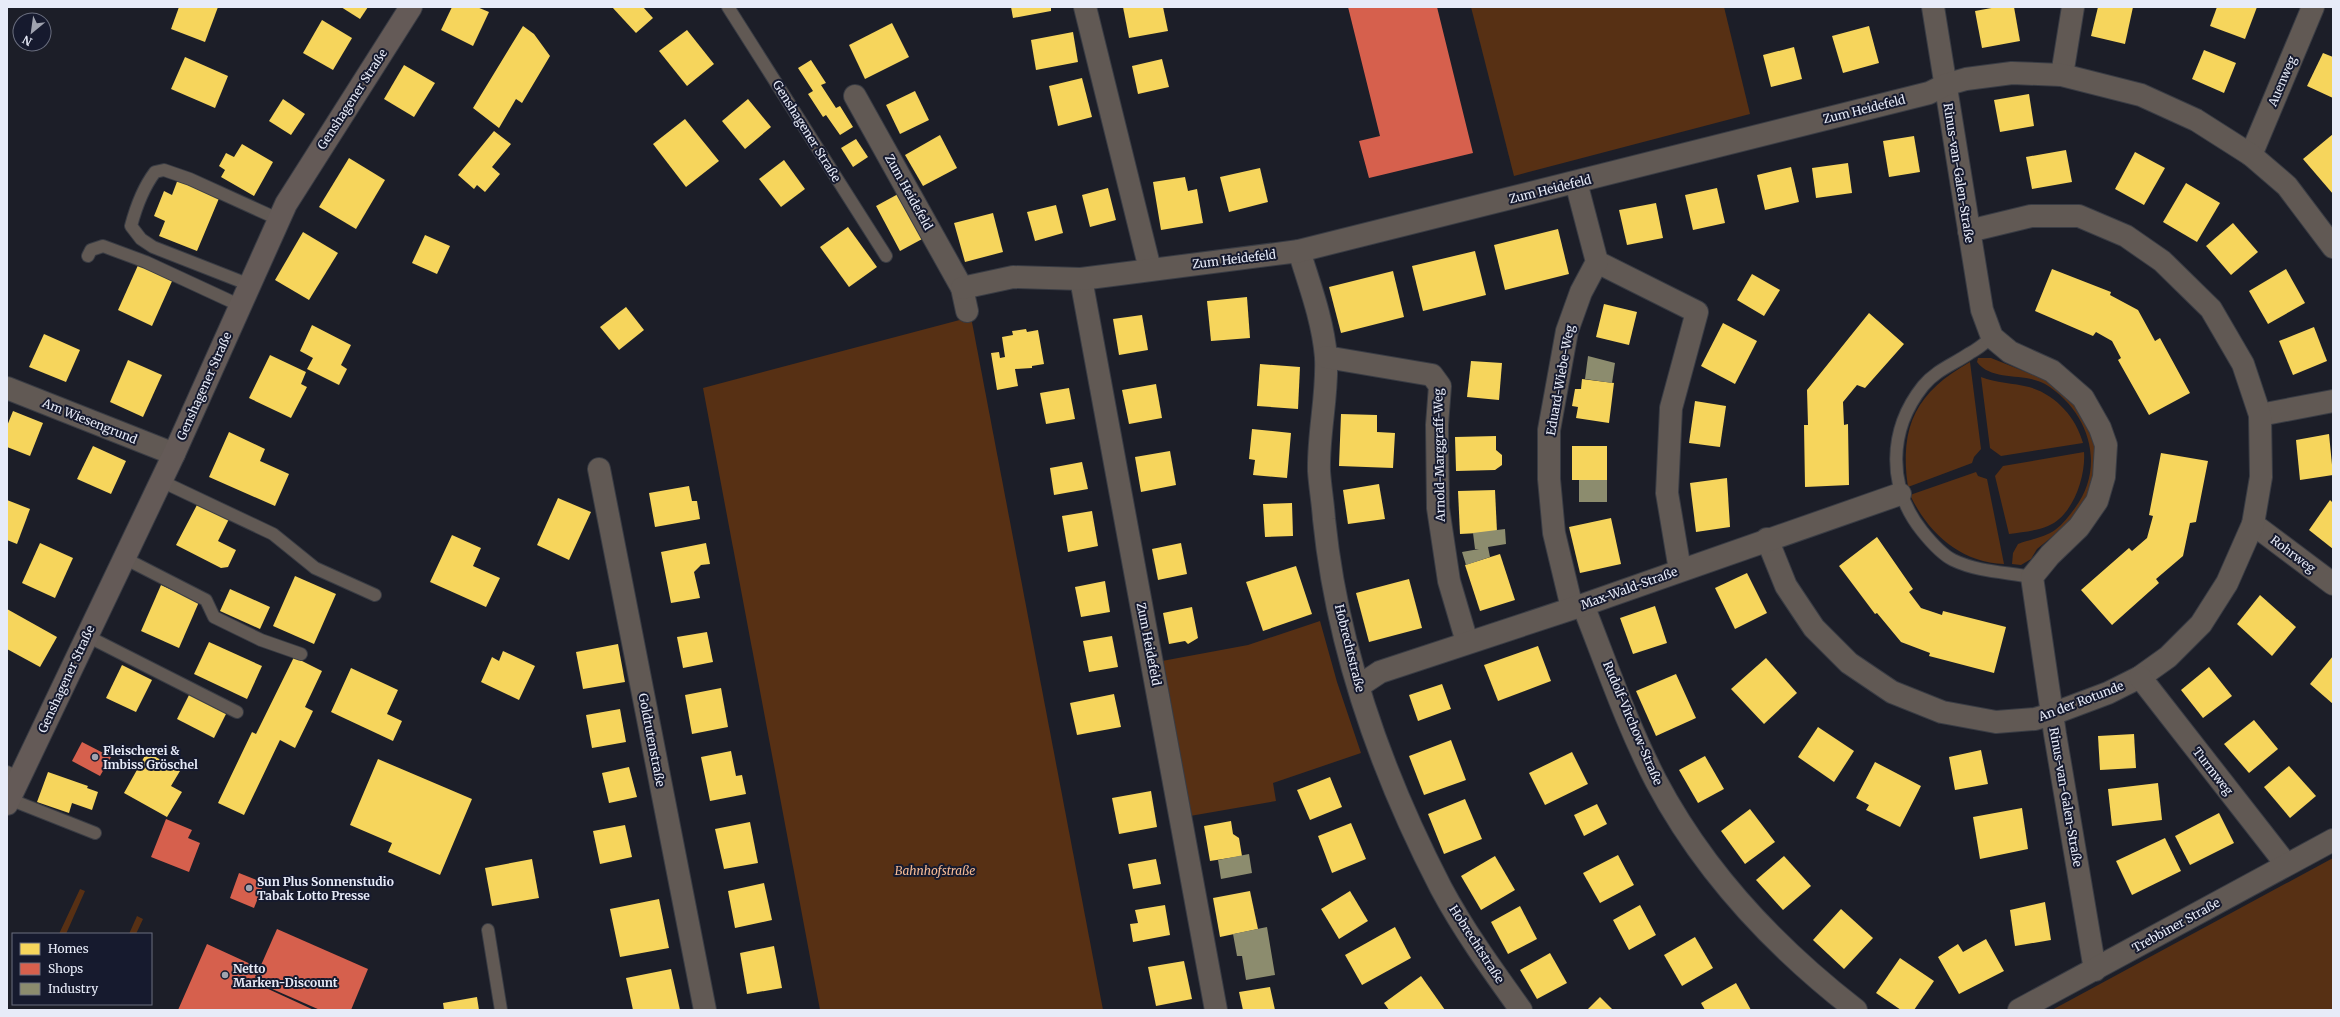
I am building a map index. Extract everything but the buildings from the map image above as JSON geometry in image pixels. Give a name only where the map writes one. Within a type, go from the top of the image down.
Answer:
[{"type":"street","name":"Genshagener Straße","points":[[8,801],[13,775],[87,636],[174,454],[278,219],[411,7]]},
{"type":"street","points":[[1085,7],[1150,269]]},
{"type":"street","name":"Rinus-van-Galen-Straße","points":[[1933,7],[1982,310],[1992,337],[2010,352],[2052,371],[2083,398],[2100,428],[2106,445],[2104,477],[2097,501],[2078,527],[2050,555],[2032,577],[2052,714],[2095,970]]},
{"type":"street","points":[[2062,75],[2073,7]]},
{"type":"street","name":"Auenweg","points":[[2251,155],[2314,7]]},
{"type":"street","name":"Zum Heidefeld","points":[[962,288],[1013,277],[1081,279],[1299,251],[1929,92],[1945,85],[1966,79],[2012,74],[2062,75],[2141,95],[2196,120],[2251,155],[2287,186],[2333,247]]},
{"type":"street","name":"Zum Heidefeld","points":[[855,96],[962,288],[967,311]]},
{"type":"street","points":[[1576,182],[1597,262],[1697,312],[1671,408],[1667,493],[1680,570]]},
{"type":"street","name":"An der Rotunde","points":[[1767,539],[1786,586],[1814,628],[1849,663],[1892,692],[1942,712],[1996,722],[2035,719],[2052,714],[2108,693],[2140,677],[2168,657],[2201,624],[2227,583],[2253,524],[2261,477],[2260,415],[2243,364],[2211,309],[2162,261],[2126,236],[2079,216],[2031,216],[1969,231]]},
{"type":"street","name":"Hobrechtstraße","points":[[1299,251],[1317,308],[1326,357],[1320,478],[1328,552],[1343,630],[1359,686],[1374,734],[1407,817],[1442,889],[1485,960],[1521,1010]]},
{"type":"street","name":"Eduard-Wiebe-Weg","points":[[1578,606],[1554,533],[1549,479],[1549,430],[1567,331],[1581,292],[1597,262]]},
{"type":"street","name":"Zum Heidefeld","points":[[1081,279],[1216,1010]]},
{"type":"street","name":"Arnold-Marggraff-Weg","points":[[1326,357],[1432,375],[1440,386],[1437,425],[1438,508],[1449,580],[1467,642]]},
{"type":"street","name":"Am Wiesengrund","points":[[7,388],[174,454]]},
{"type":"street","points":[[2260,415],[2333,401]]},
{"type":"street","name":"Goldrutenstraße","points":[[599,469],[705,1010]]},
{"type":"street","name":"Max-Wald-Straße","points":[[1359,686],[1380,672],[1578,606],[1900,494]]},
{"type":"street","name":"Rohrweg","points":[[2253,524],[2333,584]]},
{"type":"street","name":"Rudolf-Virchow-Straße","points":[[1578,606],[1656,781],[1688,836],[1731,891],[1778,944],[1828,988],[1856,1010]]},
{"type":"street","name":"Turmweg","points":[[2140,677],[2286,864]]},
{"type":"street","name":"Trebbiner Straße","points":[[2019,1010],[2095,970],[2286,864],[2333,840]]},
{"type":"lane","name":"Genshagener Straße","points":[[728,7],[886,256]]},
{"type":"lane","points":[[250,285],[154,247],[141,239],[132,226],[135,211],[148,181],[155,172],[164,170],[190,179],[278,219]]},
{"type":"lane","points":[[88,256],[91,250],[103,246],[146,262],[240,306]]},
{"type":"lane","points":[[1992,337],[1971,353],[1940,370],[1924,385],[1910,405],[1897,444],[1896,464],[1900,494],[1912,518],[1930,542],[1952,559],[1984,571],[2032,577]]},
{"type":"lane","points":[[161,481],[272,534],[315,568],[375,595]]},
{"type":"lane","points":[[124,558],[206,600],[214,617],[261,640],[301,654]]},
{"type":"lane","points":[[87,636],[237,712]]},
{"type":"lane","points":[[8,801],[95,833]]},
{"type":"lane","points":[[488,930],[501,1010]]},
{"type":"green space","points":[[1471,7],[1724,7],[1750,114],[1514,176]]},
{"type":"green space","name":"Bahnhofstraße","points":[[971,317],[1103,1010],[820,1010],[703,388]]},
{"type":"green space","points":[[1978,358],[1991,358],[2048,381],[2082,412],[2097,450],[2091,491],[2070,522],[2037,549],[2031,559],[2021,565],[2012,564],[2013,553],[2018,544],[2042,537],[2055,530],[2063,523],[2075,508],[2085,491],[2090,474],[2091,457],[2088,440],[2082,423],[2072,408],[2060,395],[2037,380],[2000,375],[1991,372],[1983,368],[1977,362]]},
{"type":"green space","points":[[1970,362],[1981,449],[1974,457],[1972,463],[1908,487],[1906,446],[1910,428],[1916,412],[1925,398],[1937,385],[1952,373]]},
{"type":"green space","points":[[1981,377],[1993,381],[2029,387],[2047,395],[2056,401],[2070,416],[2080,433],[2083,443],[2001,456],[1990,448]]},
{"type":"green space","points":[[2084,452],[2083,472],[2080,483],[2071,505],[2064,514],[2057,521],[2043,528],[2009,534],[1995,476],[2003,466]]},
{"type":"green space","points":[[1976,472],[1978,476],[1987,479],[2004,564],[1973,558],[1960,552],[1936,533],[1918,509],[1910,495]]},
{"type":"green space","points":[[1320,621],[1337,682],[1361,753],[1273,783],[1276,801],[1190,816],[1162,661],[1248,645]]},
{"type":"green space","points":[[2333,858],[2333,1010],[2052,1010]]},
{"type":"green space","points":[[80,889],[85,891],[66,933],[59,933]]},
{"type":"green space","points":[[137,916],[143,919],[136,933],[129,933]]},
{"type":"place","name":"Fleischerei & Imbiss Gröschel","points":[[95,757]]},
{"type":"place","name":"Sun Plus Sonnenstudio Tabak Lotto Presse","points":[[249,888]]},
{"type":"place","name":"Netto Marken-Discount","points":[[225,975]]}]
